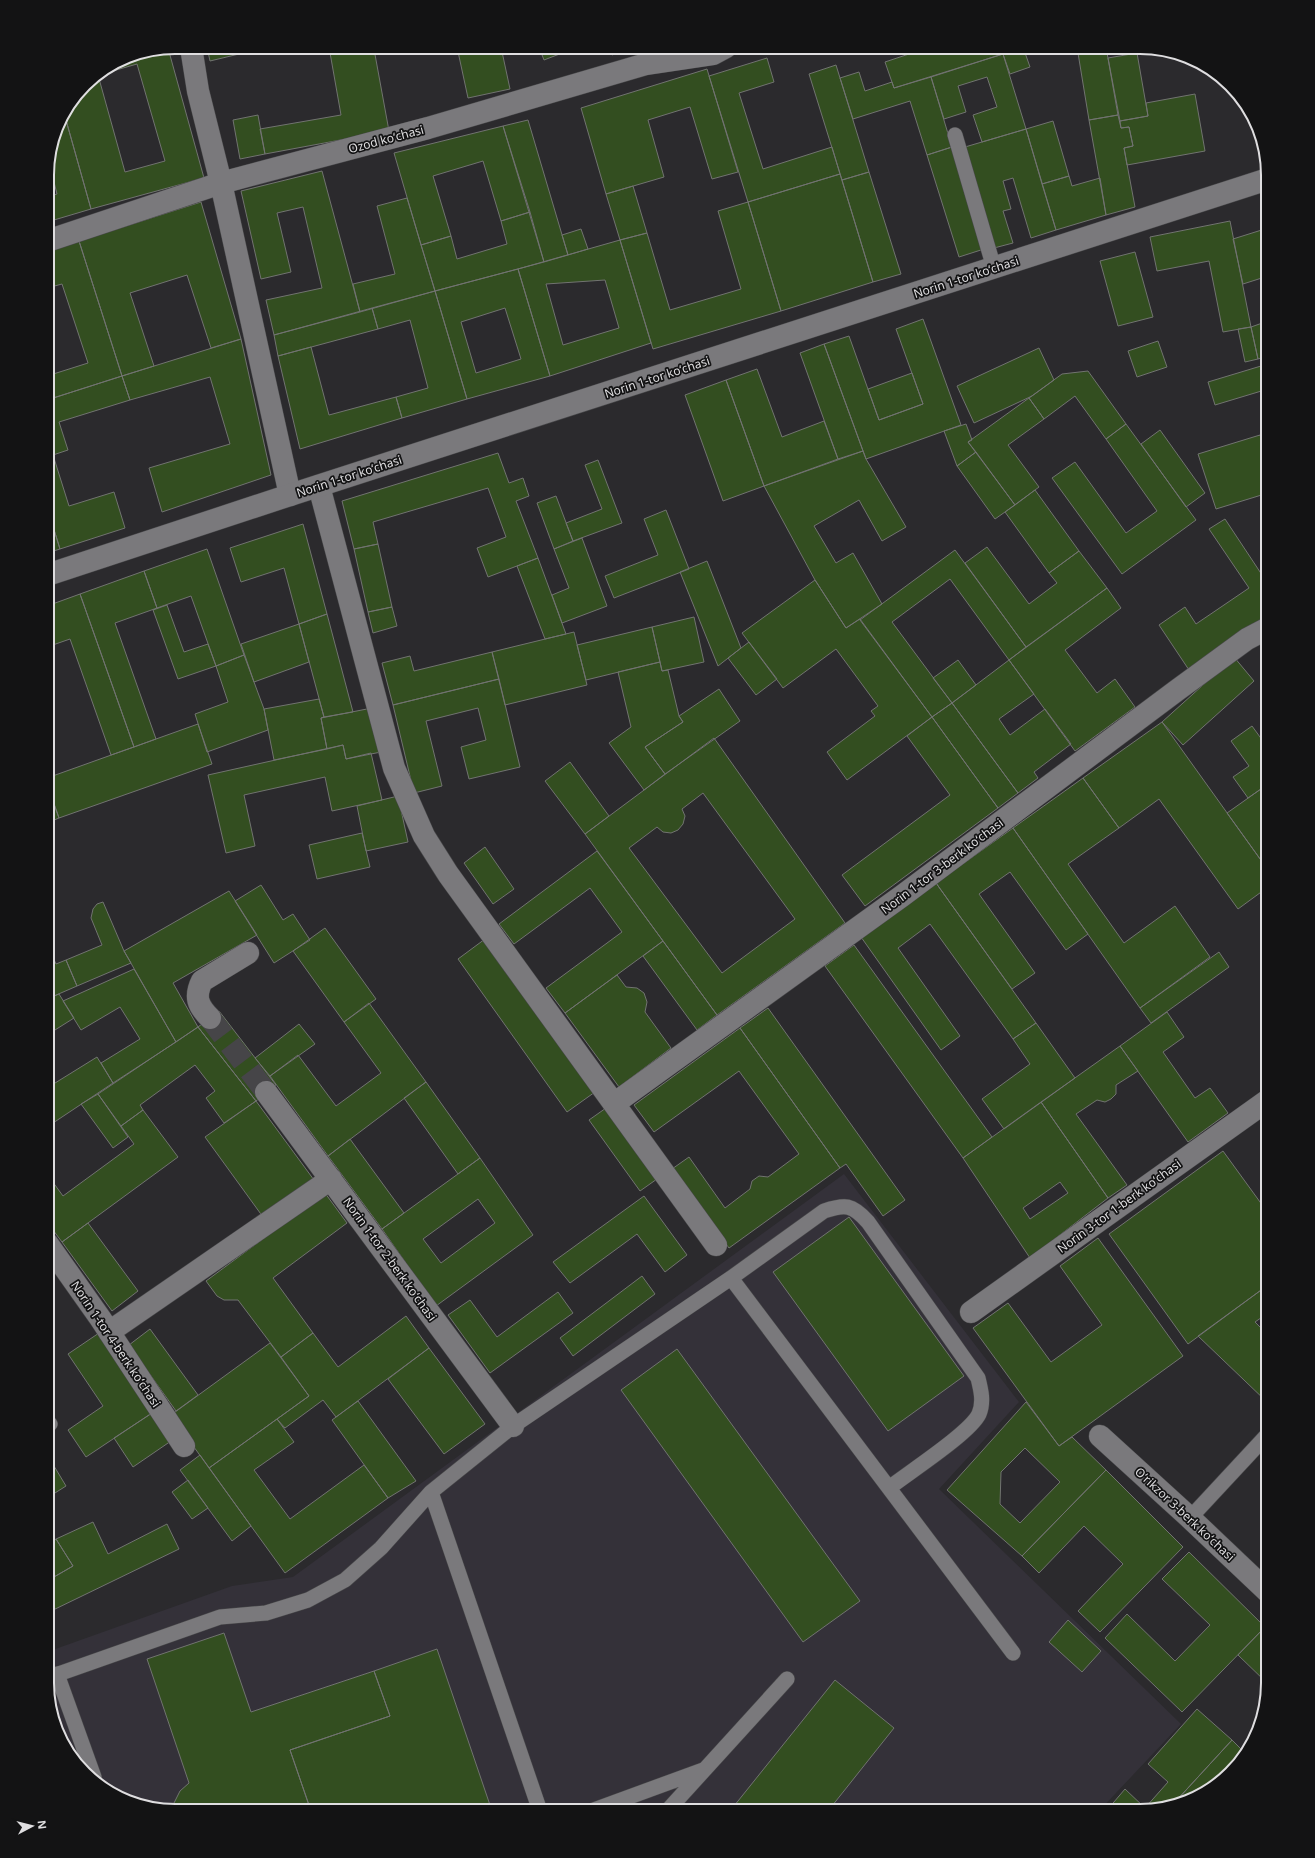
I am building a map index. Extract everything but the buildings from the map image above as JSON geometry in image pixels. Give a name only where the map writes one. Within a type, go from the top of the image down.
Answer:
[{"type":"street","points":[[192,54],[198,91],[221,183],[290,495]]},
{"type":"street","name":"Ozod koʻchasi","points":[[54,239],[221,183],[428,128],[646,64],[713,54]]},
{"type":"street","name":"Norin 1-tor koʻchasi","points":[[54,573],[290,495],[1261,182]]},
{"type":"street","points":[[319,486],[394,768],[424,836],[448,874],[615,1103],[716,1245]]},
{"type":"street","name":"Norin 1-tor 3-berk koʻchasi","points":[[615,1103],[902,896],[1247,639],[1261,632]]},
{"type":"street","points":[[210,1018],[201,1009],[197,998],[202,982],[248,953]]},
{"type":"street","name":"Norin 1-tor 2-berk koʻchasi","points":[[266,1092],[513,1426]]},
{"type":"street","name":"Norin 3-tor 1-berk koʻchasi","points":[[971,1312],[1261,1105]]},
{"type":"street","points":[[109,1332],[331,1179]]},
{"type":"street","name":"Norin 1-tor 4-berk koʻchasi","points":[[54,1253],[109,1332],[184,1446]]},
{"type":"street","name":"Oʻrikzor 3-berk koʻchasi","points":[[1100,1436],[1261,1585]]},
{"type":"lane","points":[[954,135],[994,268]]},
{"type":"lane","points":[[54,1675],[220,1617],[266,1613],[308,1600],[344,1580],[381,1548],[431,1492],[513,1426],[731,1278],[824,1211],[840,1206],[849,1207],[859,1212],[868,1222],[978,1378],[982,1394],[979,1414],[968,1428],[889,1488]]},
{"type":"lane","points":[[731,1278],[1013,1653]]},
{"type":"lane","points":[[1190,1518],[1261,1442]]},
{"type":"lane","points":[[431,1492],[538,1804]]},
{"type":"lane","points":[[673,1804],[786,1679]]},
{"type":"lane","points":[[54,1681],[92,1771]]},
{"type":"lane","points":[[610,1804],[706,1768]]},
{"type":"shaded area","points":[[844,1174],[1019,1402],[939,1489],[1181,1724],[1106,1804],[167,1804],[151,1802],[121,1792],[89,1769],[70,1744],[58,1715],[54,1683],[54,1650],[232,1586],[293,1577]]},
{"type":"tunnel","points":[[210,1018],[266,1092]]}]
